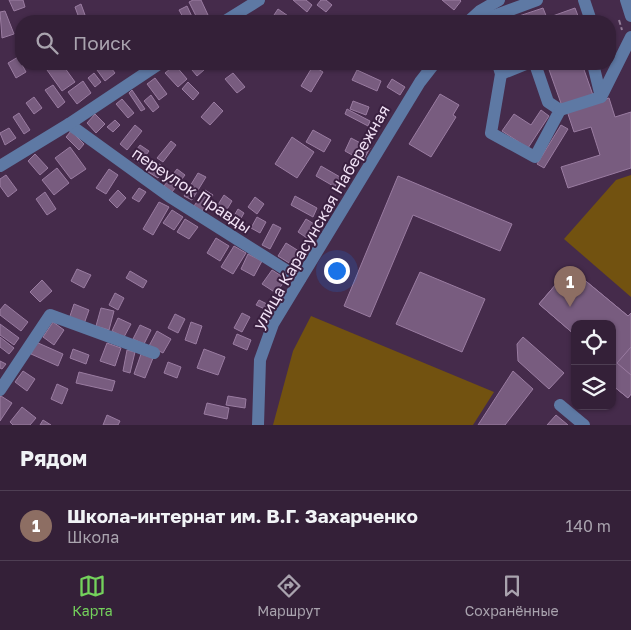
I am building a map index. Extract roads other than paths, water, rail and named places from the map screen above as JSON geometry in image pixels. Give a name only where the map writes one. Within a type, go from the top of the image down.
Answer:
[{"type":"street","points":[[235,15],[259,0]]},
{"type":"street","points":[[484,15],[499,0]]},
{"type":"street","points":[[488,15],[537,0]]},
{"type":"street","points":[[584,0],[589,15]]},
{"type":"street","points":[[626,0],[631,16]]},
{"type":"street","points":[[616,67],[631,37]]},
{"type":"street","points":[[0,166],[69,124],[150,70]]},
{"type":"street","name":"улица Карасунская Набережная","points":[[258,425],[260,360],[274,324],[420,82],[429,70]]},
{"type":"street","points":[[499,70],[491,134],[535,157],[560,110],[601,97],[614,70]]},
{"type":"street","points":[[537,70],[548,102],[560,110]]},
{"type":"street","points":[[594,70],[601,97]]},
{"type":"street","name":"переулок Правды","points":[[69,124],[170,197],[300,279]]},
{"type":"street","points":[[0,390],[50,315],[154,353]]},
{"type":"street","points":[[560,405],[584,425]]},
{"type":"place","name":"Школа-интернат им. В.Г. Захарченко","points":[[570,307]]}]
